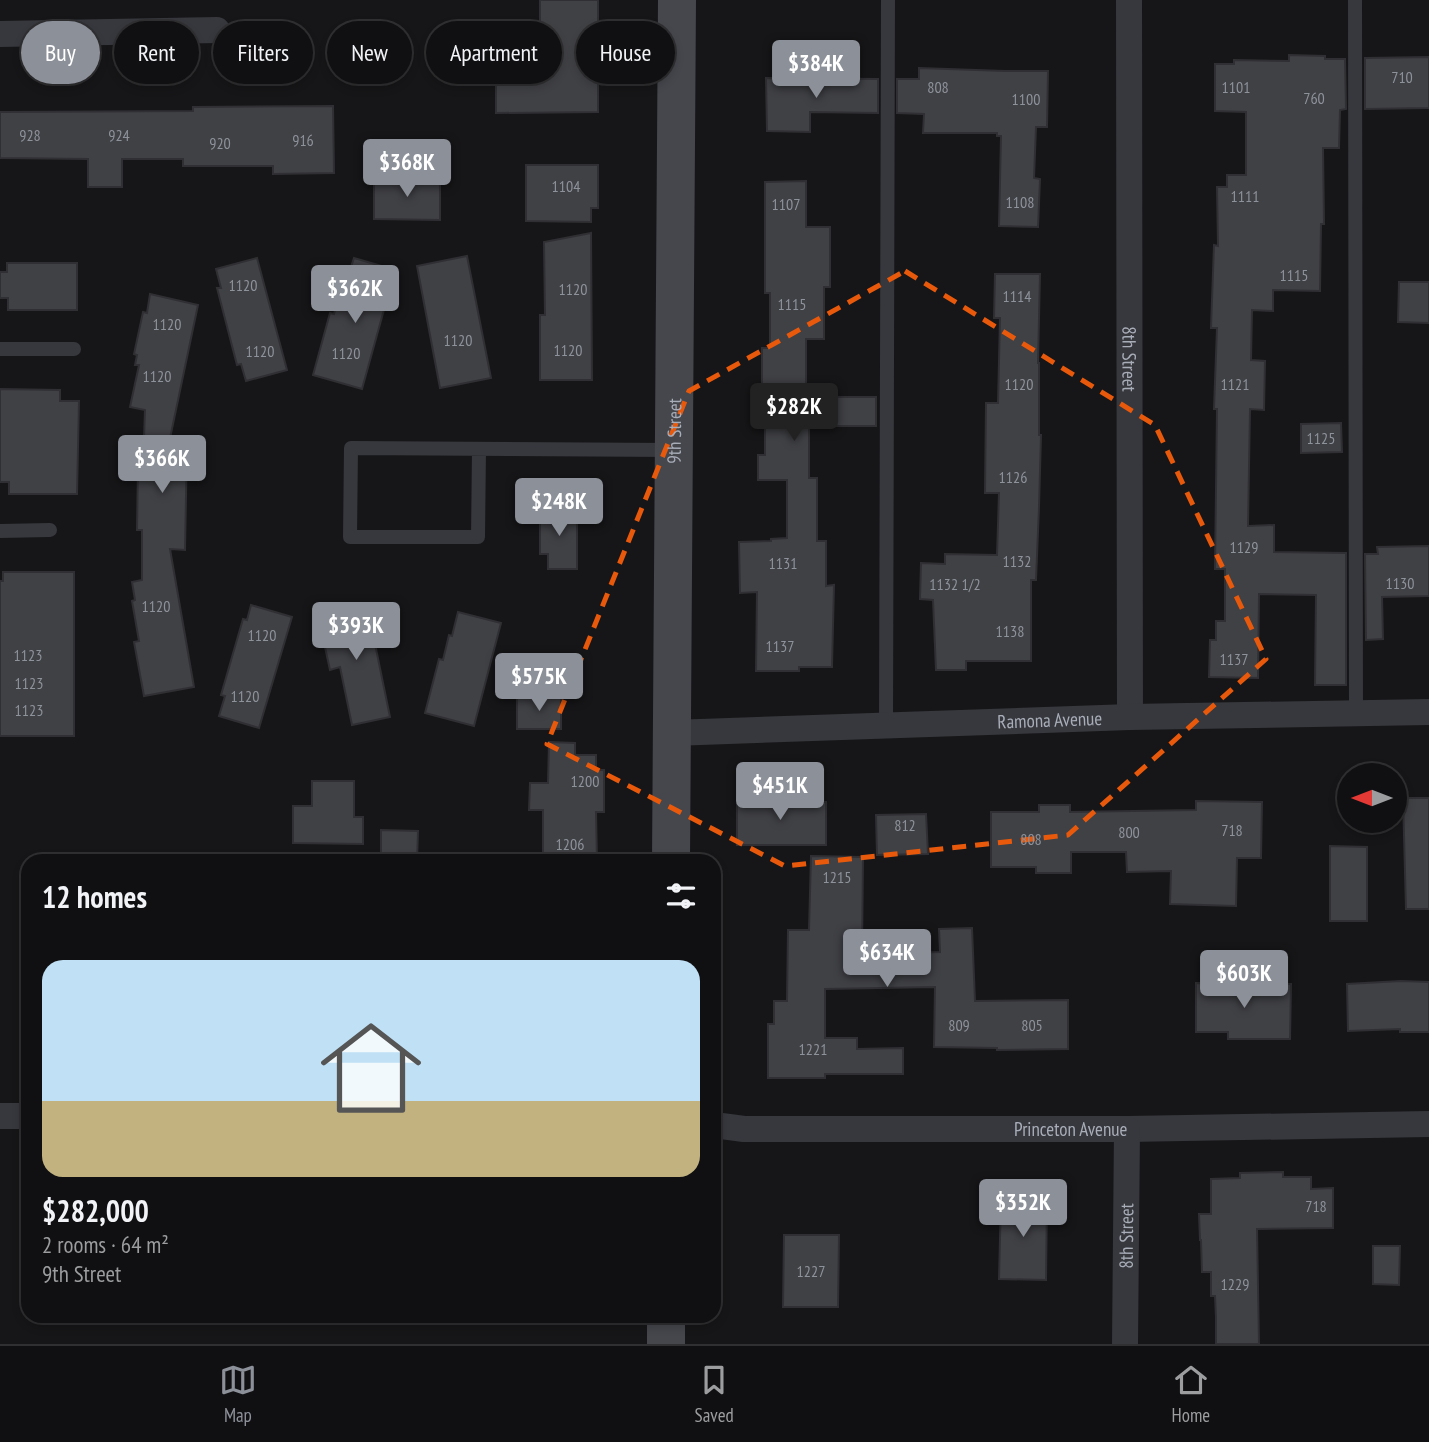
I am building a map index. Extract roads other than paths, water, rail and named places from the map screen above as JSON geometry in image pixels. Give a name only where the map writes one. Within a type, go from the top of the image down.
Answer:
[{"type":"street","name":"9th Street","points":[[671,854],[677,0]]},
{"type":"street","name":"8th Street","points":[[1129,0],[1130,717]]},
{"type":"street","points":[[0,34],[213,30]]},
{"type":"street","name":"Ramona Avenue","points":[[672,733],[1130,717],[1429,712]]},
{"type":"street","points":[[0,1116],[21,1116]]},
{"type":"street","name":"Princeton Avenue","points":[[721,1126],[744,1129],[1126,1129],[1429,1124]]},
{"type":"street","name":"8th Street","points":[[1125,1344],[1126,1129]]},
{"type":"street","points":[[666,1323],[666,1344]]},
{"type":"lane","points":[[886,726],[888,0]]},
{"type":"lane","points":[[1355,0],[1356,714]]},
{"type":"lane","points":[[0,349],[74,349]]},
{"type":"lane","points":[[479,449],[478,537],[350,537],[351,448],[674,450]]},
{"type":"lane","points":[[0,531],[50,530]]}]
